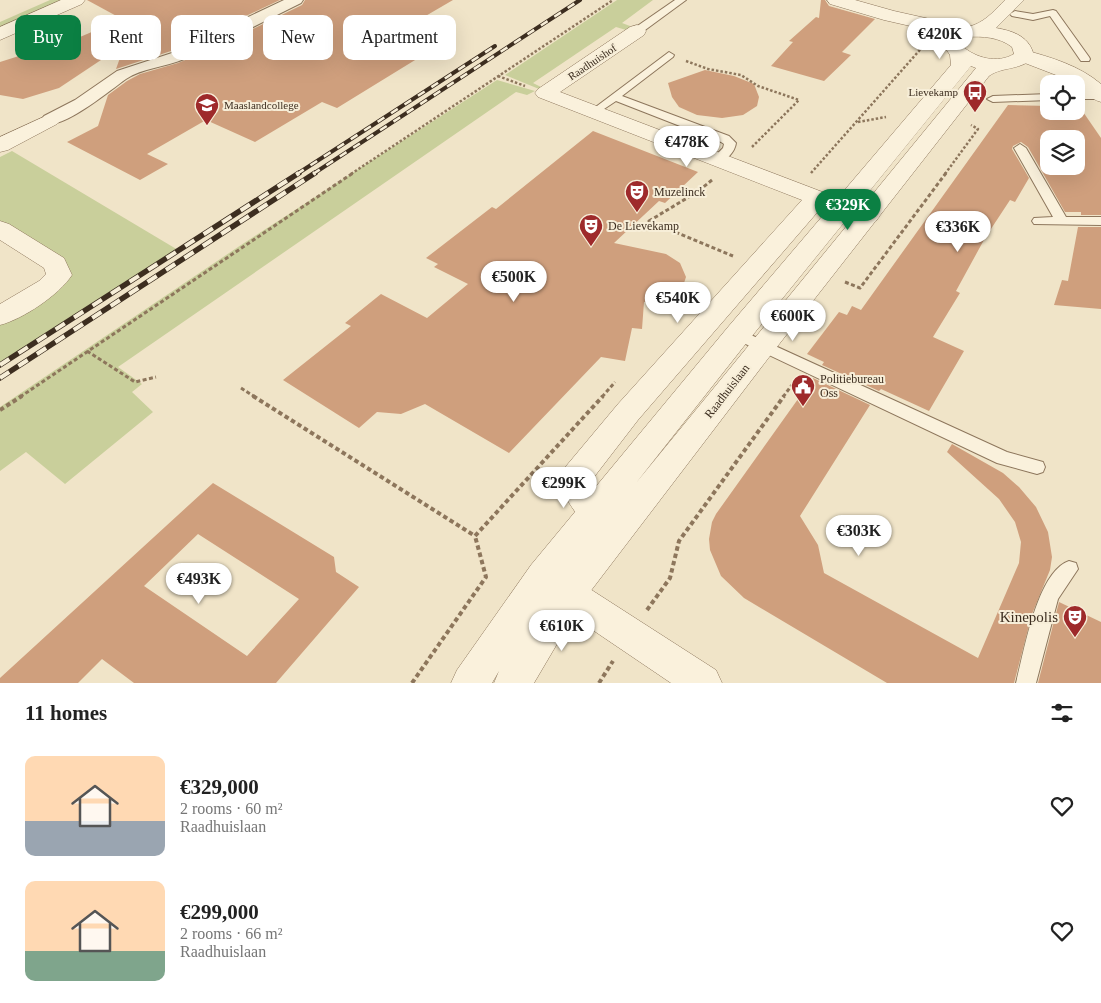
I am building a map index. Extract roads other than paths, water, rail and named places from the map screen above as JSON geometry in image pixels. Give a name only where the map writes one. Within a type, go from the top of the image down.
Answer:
[{"type":"street","points":[[0,19],[44,0]]},
{"type":"street","points":[[0,34],[76,0]]},
{"type":"street","points":[[0,145],[81,104],[123,74],[178,56],[296,0]]},
{"type":"street","points":[[841,1],[963,40],[996,33],[1020,45],[1024,50],[1024,56]]},
{"type":"street","points":[[963,40],[993,22],[1015,5]]},
{"type":"street","points":[[1013,40],[1015,5]]},
{"type":"street","name":"Raadhuishof","points":[[637,31],[545,93],[831,203]]},
{"type":"street","points":[[963,40],[972,60],[993,64],[1012,63],[1024,56]]},
{"type":"street","name":"Raadhuislaan","points":[[594,512],[573,480],[628,412],[961,66],[963,40]]},
{"type":"street","points":[[1024,56],[1079,76],[1093,86],[1101,96]]},
{"type":"street","name":"Raadhuislaan","points":[[470,683],[556,585],[751,340],[831,203],[993,64]]},
{"type":"street","points":[[0,229],[55,264],[59,275],[48,287],[0,316]]},
{"type":"street","name":"Raadhuislaan","points":[[513,683],[556,585],[594,512],[751,340]]},
{"type":"street","points":[[556,585],[703,683]]},
{"type":"lane","name":"Raadhuishof","points":[[637,31],[681,0]]},
{"type":"lane","points":[[1015,5],[1033,17],[1053,13],[1085,59]]},
{"type":"lane","points":[[595,112],[669,55]]},
{"type":"lane","points":[[1085,96],[1101,96]]},
{"type":"lane","points":[[614,97],[725,139],[730,143],[726,163]]},
{"type":"lane","points":[[993,99],[1040,97]]},
{"type":"lane","points":[[1020,148],[1062,221]]},
{"type":"lane","points":[[1038,221],[1101,221]]},
{"type":"lane","points":[[751,340],[1003,458],[1038,467]]},
{"type":"lane","points":[[1026,683],[1049,595],[1069,570]]},
{"type":"railway","points":[[313,174],[580,0]]},
{"type":"railway","points":[[297,174],[495,46]]},
{"type":"railway","points":[[0,365],[299,173]]},
{"type":"railway","points":[[0,378],[315,173]]},
{"type":"place","name":"Lievekamp","points":[[975,113]]},
{"type":"place","name":"Maaslandcollege","points":[[207,126]]},
{"type":"place","name":"Muzelinck","points":[[637,213]]},
{"type":"place","name":"De Lievekamp","points":[[591,247]]},
{"type":"place","name":"Politiebureau Oss","points":[[803,407]]},
{"type":"place","name":"Kinepolis","points":[[1075,638]]}]
